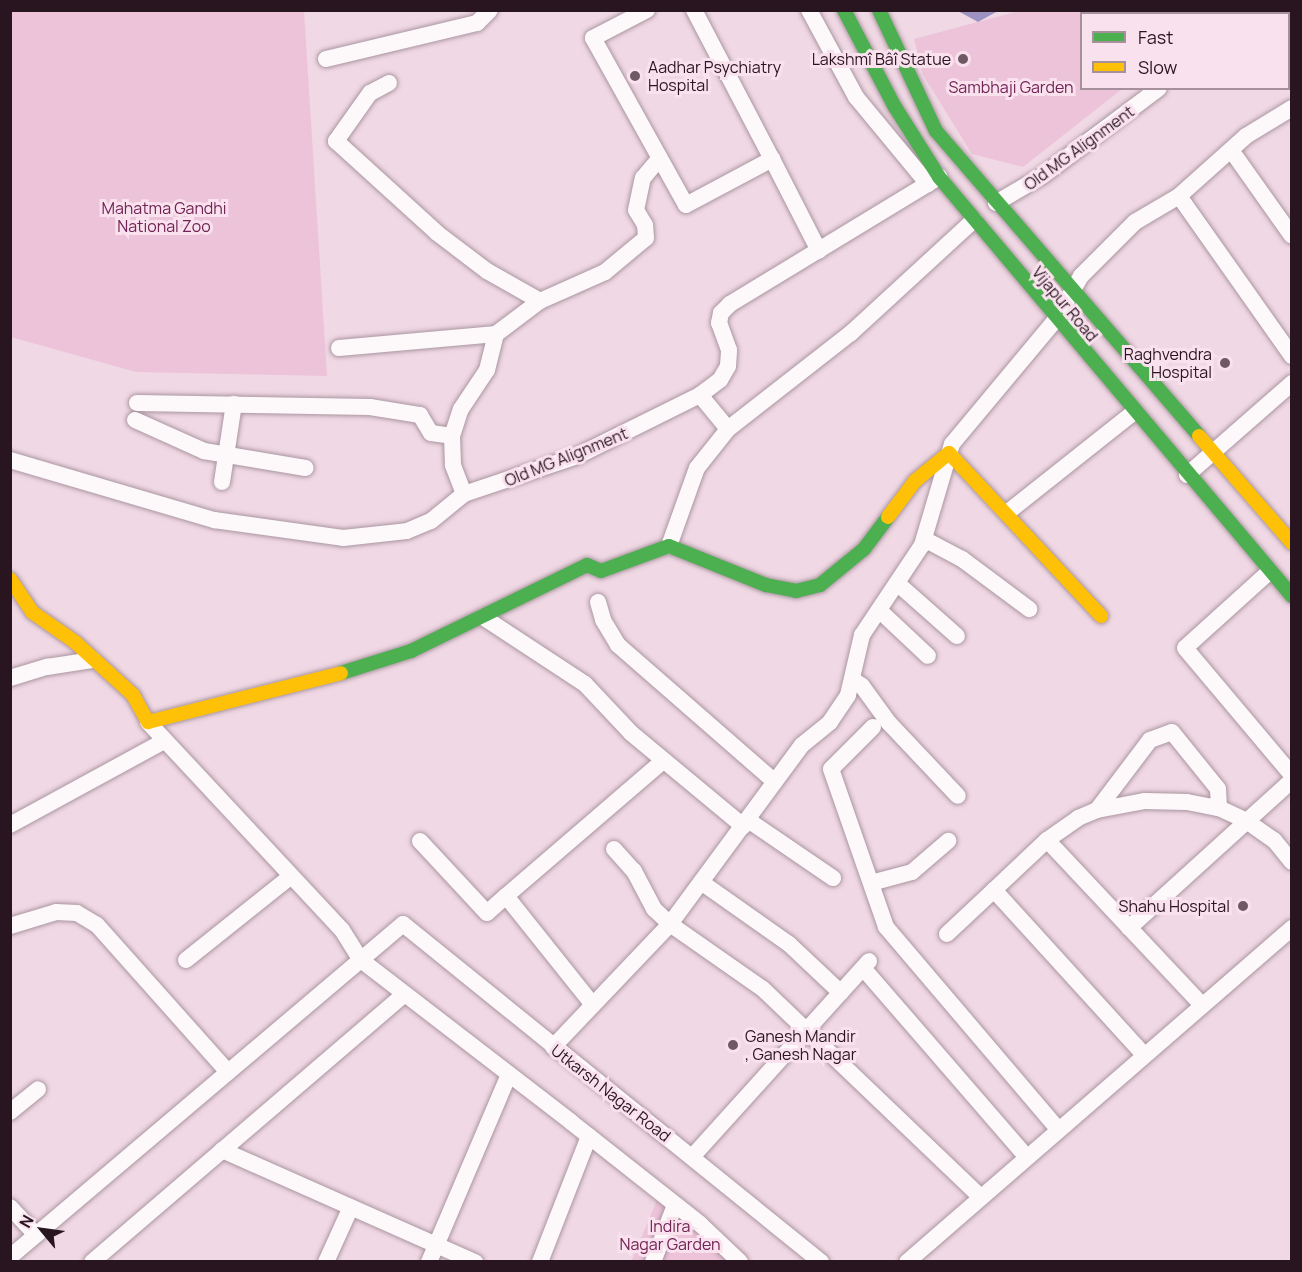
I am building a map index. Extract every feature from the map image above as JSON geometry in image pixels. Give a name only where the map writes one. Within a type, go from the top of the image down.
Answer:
[{"type":"main road","name":"Vijapur Road","points":[[844,10],[934,181],[974,220],[1269,572],[1292,596]]},
{"type":"main road","name":"Vijapur Road","points":[[879,10],[936,130],[996,203],[1292,543]]},
{"type":"main road","points":[[13,587],[39,619],[93,660],[133,695],[148,722],[315,681],[411,651],[586,565],[601,572],[669,546],[766,585],[796,591],[820,585],[864,549],[915,481],[949,453],[1008,512],[1101,616]]},
{"type":"street","points":[[326,59],[477,23],[490,10]]},
{"type":"street","points":[[647,10],[593,38],[686,205],[772,159]]},
{"type":"street","points":[[694,10],[819,250],[934,181],[856,97],[809,10]]},
{"type":"street","points":[[389,83],[370,93],[336,141],[437,233],[488,271],[540,301]]},
{"type":"street","name":"Old MG Alignment","points":[[996,203],[1042,176],[1155,90]]},
{"type":"street","points":[[553,1047],[670,924],[802,745],[830,722],[848,695],[862,634],[924,539],[952,444],[1056,319],[1081,276],[1135,222],[1179,196],[1245,136],[1292,108]]},
{"type":"street","points":[[1231,150],[1292,236]]},
{"type":"street","points":[[339,348],[496,333],[540,301],[605,272],[646,238],[645,225],[636,210],[643,178],[660,158]]},
{"type":"street","points":[[1179,196],[1292,356]]},
{"type":"street","points":[[669,546],[697,468],[728,429],[843,340],[974,220]]},
{"type":"street","name":"Old MG Alignment","points":[[10,460],[175,511],[343,538],[419,528],[464,494],[577,456],[700,396],[720,380],[728,366],[729,350],[719,323],[721,313],[819,250]]},
{"type":"street","points":[[464,494],[453,465],[452,436],[462,409],[487,370],[496,333]]},
{"type":"street","points":[[1187,475],[1292,383]]},
{"type":"street","points":[[700,396],[728,429]]},
{"type":"street","points":[[137,403],[370,407],[420,415],[431,433],[452,436]]},
{"type":"street","points":[[222,482],[234,404]]},
{"type":"street","points":[[1008,512],[1134,412]]},
{"type":"street","points":[[135,420],[204,450],[306,468]]},
{"type":"street","points":[[924,539],[962,559],[1029,609]]},
{"type":"street","points":[[1269,572],[1185,648],[1292,774]]},
{"type":"street","points":[[897,583],[957,636]]},
{"type":"street","points":[[598,602],[603,620],[618,645],[775,782]]},
{"type":"street","points":[[879,610],[928,656]]},
{"type":"street","points":[[483,617],[585,684],[631,733],[745,823],[833,878]]},
{"type":"street","points":[[10,678],[47,667],[93,660]]},
{"type":"street","points":[[852,679],[862,686],[889,723],[958,796]]},
{"type":"street","points":[[148,722],[290,877],[342,930],[361,960],[403,995],[589,1136],[675,1205],[740,1262]]},
{"type":"street","points":[[873,727],[831,769],[886,927],[1058,1129]]},
{"type":"street","points":[[1097,810],[1149,740],[1172,732],[1218,789],[1219,808]]},
{"type":"street","points":[[10,825],[164,741]]},
{"type":"street","points":[[420,841],[487,913],[664,760]]},
{"type":"street","points":[[1129,928],[1245,820],[1292,780]]},
{"type":"street","points":[[947,934],[1047,840],[1097,810],[1145,801],[1219,808],[1245,820],[1274,840],[1292,862]]},
{"type":"street","points":[[1047,840],[1202,1005]]},
{"type":"street","points":[[871,883],[912,872],[948,841]]},
{"type":"street","points":[[614,849],[634,871],[654,909],[670,924],[763,989],[981,1197]]},
{"type":"street","points":[[186,960],[290,877]]},
{"type":"street","points":[[702,882],[789,944],[841,993]]},
{"type":"street","points":[[994,890],[1144,1055]]},
{"type":"street","points":[[506,896],[593,1005]]},
{"type":"street","points":[[10,926],[56,912],[77,913],[97,925],[228,1072]]},
{"type":"street","name":"Utkarsh Nagar Road","points":[[361,960],[403,924],[820,1262]]},
{"type":"street","points":[[907,1262],[1026,1156],[1292,928]]},
{"type":"street","points":[[21,1262],[10,1257],[361,960]]},
{"type":"street","points":[[692,1157],[866,965],[1026,1156]]},
{"type":"street","points":[[92,1262],[403,995]]},
{"type":"street","points":[[429,1262],[509,1074]]},
{"type":"street","points":[[10,1112],[38,1089]]},
{"type":"street","points":[[540,1262],[589,1136]]},
{"type":"street","points":[[222,1150],[475,1262]]},
{"type":"street","points":[[653,1262],[675,1205]]},
{"type":"street","points":[[326,1262],[351,1206]]},
{"type":"street","points":[[10,1207],[36,1235]]},
{"type":"green space","name":"Sambhaji Garden","points":[[1127,10],[1130,12],[1080,12],[1080,90],[1121,90],[1023,167],[972,154],[923,75],[914,39],[1019,11]]},
{"type":"green space","name":"Mahatma Gandhi National Zoo","points":[[10,11],[304,11],[327,376],[136,372],[11,337]]},
{"type":"green space","name":"Indira Nagar Garden","points":[[660,1193],[738,1262],[631,1262]]},
{"type":"shaded area","points":[[958,11],[998,11],[978,22]]},
{"type":"shaded area","points":[[1150,11],[1236,11],[1235,12]]},
{"type":"traffic: fast","points":[[844,10],[895,107],[939,177],[1292,596]]},
{"type":"traffic: fast","points":[[879,10],[936,131],[1199,436]]},
{"type":"traffic: fast","points":[[341,673],[411,651],[587,565],[601,571],[669,546],[766,585],[796,591],[820,585],[864,549],[888,517]]},
{"type":"traffic: slow","points":[[1199,436],[1292,543]]},
{"type":"traffic: slow","points":[[888,517],[915,481],[949,453],[1101,616]]},
{"type":"traffic: slow","points":[[10,579],[32,612],[75,642],[133,695],[148,722],[341,673]]},
{"type":"place","name":"Lakshmî Bâî Statue","points":[[963,59]]},
{"type":"place","name":"Aadhar Psychiatry Hospital","points":[[635,76]]},
{"type":"place","name":"Raghvendra Hospital","points":[[1225,363]]},
{"type":"place","name":"Shahu Hospital","points":[[1243,906]]},
{"type":"place","name":"Ganesh Mandir , Ganesh Nagar","points":[[733,1045]]}]
